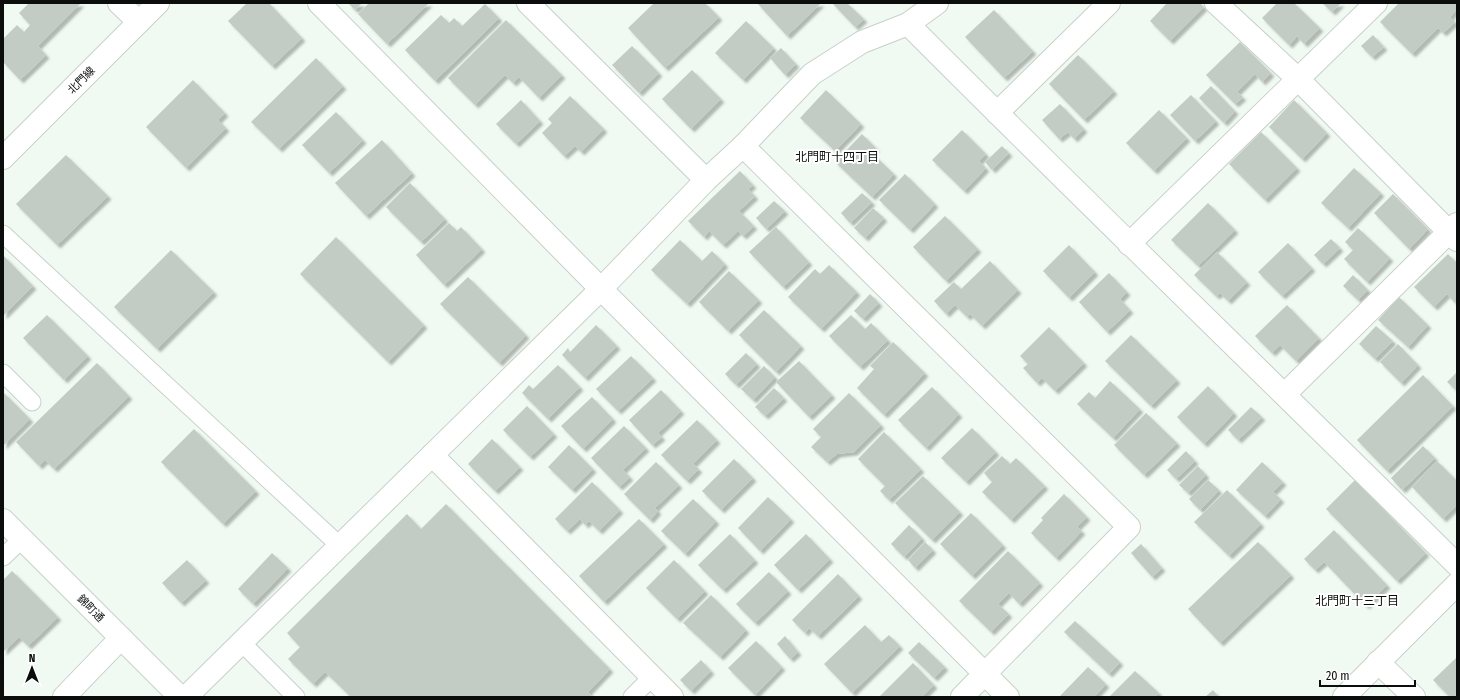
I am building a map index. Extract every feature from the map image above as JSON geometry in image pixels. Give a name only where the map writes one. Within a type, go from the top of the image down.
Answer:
[{"type":"street","points":[[119,3],[139,22]]},
{"type":"street","name":"北門線","points":[[3,158],[158,3]]},
{"type":"street","points":[[319,3],[600,289],[1008,697]]},
{"type":"street","points":[[528,3],[706,180]]},
{"type":"street","points":[[186,697],[600,289],[706,180],[743,146],[812,74],[862,42],[908,24],[937,3]]},
{"type":"street","points":[[997,113],[1109,3]]},
{"type":"street","points":[[1216,3],[1298,79],[1454,232],[1285,394]]},
{"type":"street","points":[[1129,244],[1376,3]]},
{"type":"street","points":[[908,24],[1129,244],[1285,394],[1457,565]]},
{"type":"street","points":[[743,146],[1129,527],[962,697]]},
{"type":"street","points":[[432,455],[672,697]]},
{"type":"street","name":"錦町通","points":[[3,520],[180,697]]},
{"type":"street","points":[[1344,697],[1457,584]]},
{"type":"street","points":[[64,697],[121,638]]},
{"type":"street","points":[[1378,662],[1414,697]]},
{"type":"lane","points":[[3,234],[339,546]]},
{"type":"lane","points":[[3,373],[32,402]]},
{"type":"lane","points":[[3,557],[22,539]]},
{"type":"lane","points":[[241,642],[296,697]]},
{"type":"lane","points":[[632,697],[652,677]]},
{"type":"building","points":[[29,3],[81,3],[38,46],[46,55],[20,80],[3,62],[3,39],[17,25],[24,32],[30,25],[19,13]]},
{"type":"building","points":[[247,3],[269,3],[302,38],[272,66],[228,21]]},
{"type":"building","points":[[348,3],[362,3],[355,10]]},
{"type":"building","points":[[369,3],[429,3],[387,44],[358,14]]},
{"type":"building","points":[[654,3],[705,3],[719,17],[665,68],[628,28]]},
{"type":"building","points":[[757,3],[821,3],[787,36]]},
{"type":"building","points":[[832,3],[847,3],[864,19],[855,27]]},
{"type":"building","points":[[1167,3],[1200,3],[1204,7],[1170,41],[1150,21]]},
{"type":"building","points":[[1277,3],[1294,3],[1320,28],[1304,44],[1297,36],[1289,45],[1262,18]]},
{"type":"building","points":[[1322,3],[1341,3],[1332,12]]},
{"type":"building","points":[[1399,3],[1457,3],[1457,9],[1450,17],[1455,22],[1443,33],[1438,28],[1412,54],[1380,22]]},
{"type":"building","points":[[485,4],[499,18],[435,81],[405,50],[441,15],[449,23],[454,18],[462,26]]},
{"type":"building","points":[[994,10],[1033,51],[1004,78],[965,37]]},
{"type":"building","points":[[506,20],[562,75],[539,98],[519,77],[513,83],[505,75],[475,105],[448,78]]},
{"type":"building","points":[[746,21],[774,48],[743,80],[715,53]]},
{"type":"building","points":[[1373,35],[1384,47],[1372,57],[1361,46]]},
{"type":"building","points":[[1240,42],[1271,73],[1262,82],[1255,74],[1237,92],[1243,97],[1235,104],[1206,75]]},
{"type":"building","points":[[632,46],[659,73],[639,93],[612,65]]},
{"type":"building","points":[[781,48],[796,64],[785,75],[770,58]]},
{"type":"building","points":[[1078,55],[1114,91],[1084,120],[1049,84]]},
{"type":"building","points":[[316,58],[343,86],[279,149],[251,122]]},
{"type":"building","points":[[692,70],[721,99],[691,129],[662,99]]},
{"type":"building","points":[[193,80],[225,113],[218,120],[226,128],[186,168],[146,127]]},
{"type":"building","points":[[1211,86],[1235,111],[1224,123],[1199,98]]},
{"type":"building","points":[[826,90],[861,124],[835,151],[800,118]]},
{"type":"building","points":[[1191,95],[1216,121],[1195,141],[1170,115]]},
{"type":"building","points":[[570,96],[604,129],[581,152],[575,146],[564,156],[542,133],[552,123],[548,119]]},
{"type":"building","points":[[521,100],[540,121],[516,144],[496,124]]},
{"type":"building","points":[[1294,100],[1327,133],[1302,159],[1269,127]]},
{"type":"building","points":[[1060,104],[1084,129],[1074,139],[1068,132],[1059,139],[1042,120]]},
{"type":"building","points":[[1159,110],[1187,138],[1154,171],[1126,143]]},
{"type":"building","points":[[336,112],[363,140],[329,173],[302,145]]},
{"type":"building","points":[[962,130],[986,154],[979,161],[986,168],[964,191],[932,160]]},
{"type":"building","points":[[1261,132],[1297,168],[1265,200],[1229,164]]},
{"type":"building","points":[[862,134],[876,148],[872,153],[894,174],[872,197],[835,162]]},
{"type":"building","points":[[382,140],[412,173],[366,216],[335,183]]},
{"type":"building","points":[[1002,146],[1009,153],[992,170],[985,162]]},
{"type":"building","points":[[66,155],[108,196],[57,245],[16,204]]},
{"type":"building","points":[[1354,168],[1381,193],[1348,228],[1321,203]]},
{"type":"building","points":[[740,171],[753,185],[748,189],[755,196],[739,211],[754,226],[743,236],[738,231],[723,245],[709,231],[704,237],[688,221]]},
{"type":"building","points":[[905,174],[935,204],[910,230],[879,200]]},
{"type":"building","points":[[410,183],[445,219],[421,242],[386,207]]},
{"type":"building","points":[[862,193],[872,202],[850,223],[841,213]]},
{"type":"building","points":[[1393,194],[1428,229],[1409,249],[1374,213]]},
{"type":"building","points":[[774,201],[785,211],[766,229],[756,218]]},
{"type":"building","points":[[1208,203],[1235,230],[1198,266],[1171,240]]},
{"type":"building","points":[[873,208],[884,218],[865,238],[854,228]]},
{"type":"building","points":[[945,216],[978,249],[946,281],[913,247]]},
{"type":"building","points":[[449,223],[457,231],[461,227],[482,249],[444,285],[416,255]]},
{"type":"building","points":[[776,227],[809,262],[783,287],[749,252]]},
{"type":"building","points":[[1358,228],[1390,258],[1367,282],[1344,259],[1353,250],[1345,242]]},
{"type":"building","points":[[336,237],[424,325],[388,362],[300,274]]},
{"type":"building","points":[[1331,239],[1340,248],[1323,264],[1314,255]]},
{"type":"building","points":[[680,240],[702,261],[712,251],[725,264],[687,304],[651,270]]},
{"type":"building","points":[[1288,243],[1312,268],[1282,296],[1258,272]]},
{"type":"building","points":[[1069,245],[1095,272],[1069,298],[1043,271]]},
{"type":"building","points":[[171,250],[214,292],[157,349],[114,307]]},
{"type":"building","points":[[1217,252],[1247,282],[1228,301],[1220,293],[1216,296],[1194,275]]},
{"type":"building","points":[[1448,254],[1457,263],[1457,301],[1455,303],[1447,294],[1434,307],[1414,287]]},
{"type":"building","points":[[3,255],[33,286],[3,316]]},
{"type":"building","points":[[990,261],[1018,290],[982,326],[970,314],[967,317],[955,305],[946,314],[934,301],[954,282],[961,289]]},
{"type":"building","points":[[829,265],[857,292],[821,329],[788,297],[815,269],[820,274]]},
{"type":"building","points":[[729,271],[759,300],[728,331],[699,302]]},
{"type":"building","points":[[1109,273],[1127,292],[1120,299],[1130,310],[1107,332],[1079,302]]},
{"type":"building","points":[[1353,275],[1368,290],[1358,300],[1343,286]]},
{"type":"building","points":[[468,277],[526,335],[499,363],[440,304]]},
{"type":"building","points":[[870,294],[879,303],[863,319],[854,311]]},
{"type":"building","points":[[1399,297],[1428,325],[1408,347],[1378,320]]},
{"type":"building","points":[[1287,305],[1319,338],[1296,361],[1280,345],[1272,353],[1255,336]]},
{"type":"building","points":[[764,310],[801,346],[776,372],[739,335]]},
{"type":"building","points":[[47,315],[88,356],[64,380],[23,338]]},
{"type":"building","points":[[851,315],[865,329],[871,323],[888,340],[860,367],[829,336]]},
{"type":"building","points":[[596,325],[617,346],[585,378],[562,355],[568,348],[570,352]]},
{"type":"building","points":[[1376,326],[1393,341],[1375,359],[1359,344]]},
{"type":"building","points":[[1049,327],[1084,363],[1055,391],[1042,378],[1037,383],[1023,368],[1028,364],[1020,356]]},
{"type":"building","points":[[1131,335],[1177,380],[1151,406],[1105,361]]},
{"type":"building","points":[[893,342],[925,373],[884,415],[857,388],[874,369],[870,366]]},
{"type":"building","points":[[1398,344],[1418,365],[1401,383],[1380,362]]},
{"type":"building","points":[[746,353],[757,364],[736,385],[725,374]]},
{"type":"building","points":[[631,356],[653,378],[618,411],[596,389]]},
{"type":"building","points":[[799,361],[832,395],[809,417],[776,382]]},
{"type":"building","points":[[97,363],[129,396],[54,469],[45,460],[39,466],[16,442]]},
{"type":"building","points":[[558,365],[580,387],[548,419],[522,393],[529,385],[533,389]]},
{"type":"building","points":[[764,366],[775,377],[753,400],[741,389]]},
{"type":"building","points":[[1457,372],[1457,391],[1447,382]]},
{"type":"building","points":[[1423,375],[1453,406],[1387,471],[1357,440]]},
{"type":"building","points":[[1110,381],[1140,409],[1113,438],[1077,404],[1089,392],[1095,398]]},
{"type":"building","points":[[1208,386],[1234,413],[1204,444],[1177,417]]},
{"type":"building","points":[[932,387],[959,414],[926,448],[898,420]]},
{"type":"building","points":[[774,388],[784,398],[765,416],[755,407]]},
{"type":"building","points":[[661,390],[681,411],[658,433],[662,437],[652,445],[629,420]]},
{"type":"building","points":[[3,392],[30,419],[3,446]]},
{"type":"building","points":[[849,393],[881,425],[854,452],[837,454],[827,462],[811,447],[821,437],[813,429]]},
{"type":"building","points":[[592,397],[613,419],[583,449],[561,426]]},
{"type":"building","points":[[527,406],[554,434],[530,457],[503,430]]},
{"type":"building","points":[[1251,407],[1262,417],[1238,440],[1228,430]]},
{"type":"building","points":[[1146,413],[1177,443],[1144,475],[1114,445]]},
{"type":"building","points":[[697,420],[717,440],[693,464],[699,469],[687,481],[661,455]]},
{"type":"building","points":[[624,426],[646,448],[623,470],[630,477],[619,487],[591,458]]},
{"type":"building","points":[[972,428],[996,452],[966,482],[941,458]]},
{"type":"building","points":[[194,429],[256,491],[223,524],[161,462]]},
{"type":"building","points":[[884,432],[921,469],[889,500],[880,491],[885,486],[858,459]]},
{"type":"building","points":[[492,439],[520,467],[495,491],[468,464]]},
{"type":"building","points":[[569,445],[593,469],[572,490],[548,467]]},
{"type":"building","points":[[1423,446],[1435,458],[1402,490],[1391,478]]},
{"type":"building","points":[[1186,451],[1195,461],[1176,479],[1167,470]]},
{"type":"building","points":[[1002,456],[1010,464],[1016,458],[1045,486],[1011,520],[982,492],[992,482],[984,473]]},
{"type":"building","points":[[734,459],[753,478],[721,510],[702,491]]},
{"type":"building","points":[[1437,461],[1457,481],[1457,505],[1443,519],[1412,487]]},
{"type":"building","points":[[656,462],[679,485],[655,508],[658,511],[650,520],[624,494]]},
{"type":"building","points":[[1262,462],[1283,482],[1273,492],[1281,499],[1265,516],[1236,490]]},
{"type":"building","points":[[1198,466],[1206,475],[1188,493],[1179,485]]},
{"type":"building","points":[[923,476],[960,512],[932,540],[895,503]]},
{"type":"building","points":[[1208,480],[1219,490],[1200,510],[1189,499]]},
{"type":"building","points":[[1355,480],[1426,553],[1397,581],[1326,509]]},
{"type":"building","points":[[592,482],[620,510],[599,531],[589,521],[585,525],[580,519],[567,531],[555,519]]},
{"type":"building","points":[[1227,490],[1261,524],[1229,556],[1194,522]]},
{"type":"building","points":[[1064,494],[1087,517],[1077,527],[1082,531],[1056,558],[1031,533],[1043,520],[1041,518]]},
{"type":"building","points":[[768,497],[791,519],[760,551],[738,528]]},
{"type":"building","points":[[693,499],[716,521],[685,554],[661,531]]},
{"type":"building","points":[[446,504],[610,669],[588,692],[593,697],[351,697],[325,672],[313,684],[288,659],[300,647],[287,633],[407,514],[421,529]]},
{"type":"building","points":[[971,513],[1003,545],[972,576],[940,544]]},
{"type":"building","points":[[639,519],[664,544],[604,602],[579,576]]},
{"type":"building","points":[[909,525],[922,538],[904,557],[891,544]]},
{"type":"building","points":[[1334,530],[1387,585],[1366,606],[1324,562],[1315,570],[1304,559]]},
{"type":"building","points":[[730,534],[755,560],[723,590],[698,565]]},
{"type":"building","points":[[806,534],[830,559],[798,590],[774,565]]},
{"type":"building","points":[[925,542],[933,550],[915,568],[908,560]]},
{"type":"building","points":[[1258,542],[1291,575],[1220,643],[1188,609]]},
{"type":"building","points":[[1141,544],[1162,568],[1152,577],[1131,553]]},
{"type":"building","points":[[1008,551],[1040,583],[1019,604],[1009,593],[998,604],[1009,614],[991,632],[959,601]]},
{"type":"building","points":[[272,553],[288,568],[253,604],[238,589]]},
{"type":"building","points":[[187,560],[206,580],[181,603],[162,583]]},
{"type":"building","points":[[674,560],[705,591],[677,619],[646,588]]},
{"type":"building","points":[[12,571],[58,617],[28,646],[19,637],[3,652],[3,580]]},
{"type":"building","points":[[769,572],[788,591],[755,623],[736,604]]},
{"type":"building","points":[[838,574],[859,596],[818,636],[809,628],[805,633],[792,620]]},
{"type":"building","points":[[711,595],[746,630],[720,657],[683,623]]},
{"type":"building","points":[[1075,621],[1120,662],[1109,674],[1064,632]]},
{"type":"building","points":[[865,625],[881,642],[889,635],[900,646],[852,693],[824,664]]},
{"type":"building","points":[[785,636],[798,652],[790,659],[777,644]]},
{"type":"building","points":[[756,641],[782,667],[755,695],[728,668]]},
{"type":"building","points":[[919,642],[945,667],[934,678],[908,653]]},
{"type":"building","points":[[1457,657],[1457,697],[1450,697],[1433,680]]},
{"type":"building","points":[[701,660],[711,671],[691,691],[680,680]]},
{"type":"building","points":[[913,663],[934,685],[922,697],[879,697]]},
{"type":"building","points":[[1088,667],[1106,684],[1094,697],[1059,697]]},
{"type":"building","points":[[1135,671],[1159,693],[1155,697],[1109,697]]},
{"type":"building","points":[[1213,690],[1219,697],[1205,697]]},
{"type":"district","name":"北門町十四丁目","points":[[837,157]]},
{"type":"district","name":"北門町十三丁目","points":[[1357,601]]}]
